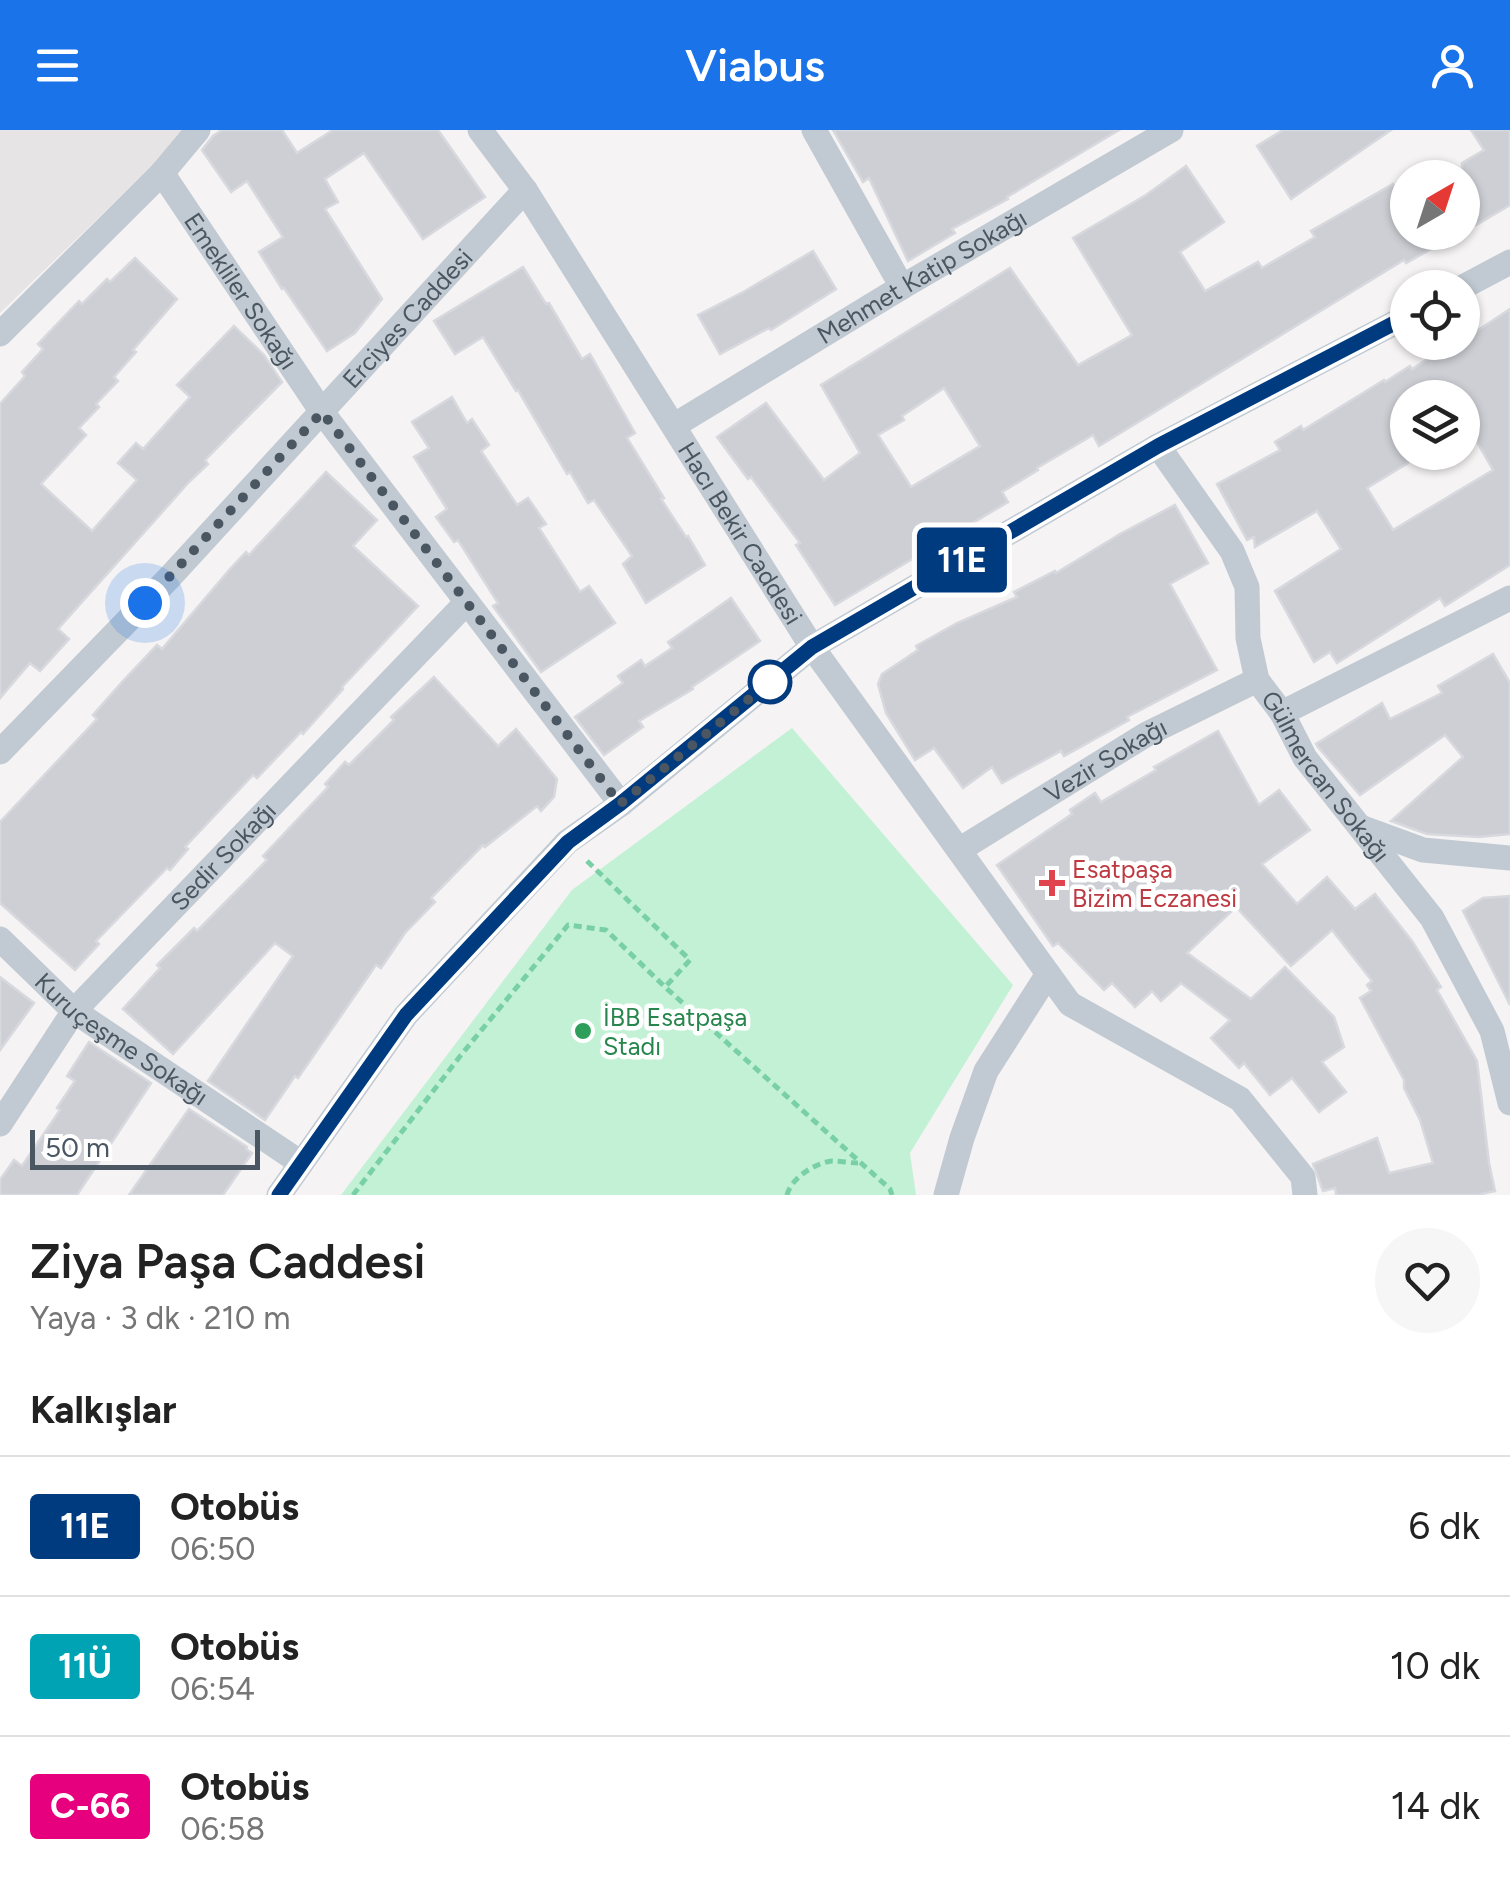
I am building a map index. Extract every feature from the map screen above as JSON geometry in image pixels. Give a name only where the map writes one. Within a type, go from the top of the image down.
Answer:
[{"type":"street","points":[[0,334],[162,173],[198,130]]},
{"type":"street","name":"Hacı Bekir Caddesi","points":[[480,130],[526,190],[812,647],[1070,1004],[1240,1098],[1303,1177],[1305,1195]]},
{"type":"street","points":[[814,130],[902,287]]},
{"type":"street","name":"Mehmet Katip Sokağı","points":[[674,425],[1171,130]]},
{"type":"street","name":"Emekliler Sokağı","points":[[162,173],[322,412],[620,804]]},
{"type":"street","name":"Erciyes Caddesi","points":[[0,752],[169,578],[526,190]]},
{"type":"street","points":[[1480,278],[1510,262]]},
{"type":"street","points":[[279,1195],[406,1015],[568,842],[812,647],[1158,446],[1390,325]]},
{"type":"street","name":"Gülmercan Sokağı","points":[[1158,446],[1232,551],[1247,587],[1248,638],[1257,680],[1282,713],[1305,758],[1432,918],[1492,1030],[1510,1103]]},
{"type":"street","points":[[1282,713],[1510,598]]},
{"type":"street","name":"Sedir Sokağı","points":[[0,1124],[74,1011],[467,602]]},
{"type":"street","name":"Vezir Sokağı","points":[[960,850],[1147,734],[1257,680]]},
{"type":"street","points":[[1363,828],[1423,850],[1510,858]]},
{"type":"street","name":"Kuruçeşme Sokağı","points":[[0,939],[74,1011],[301,1164]]},
{"type":"street","points":[[946,1195],[986,1071],[1048,974]]},
{"type":"path","points":[[568,842],[690,960],[665,987]]},
{"type":"path","points":[[353,1195],[568,925],[606,930],[890,1189],[892,1195]]},
{"type":"path","points":[[787,1195],[789,1186],[810,1168],[831,1161],[861,1164]]},
{"type":"shaded area","points":[[0,130],[183,130],[159,159],[0,313]]},
{"type":"green space","points":[[792,728],[1013,985],[910,1153],[916,1195],[341,1195],[572,890]]},
{"type":"building","points":[[222,130],[282,130],[297,153],[333,130],[438,130],[485,197],[423,239],[364,153],[325,179],[338,202],[325,209],[382,299],[355,333],[327,351],[259,252],[283,237],[247,181],[231,192],[202,150]]},
{"type":"building","points":[[833,130],[1119,130],[952,229],[955,233],[908,261],[869,178],[863,182]]},
{"type":"building","points":[[1283,130],[1391,130],[1291,199],[1257,146]]},
{"type":"building","points":[[1471,130],[1510,130],[1510,205],[1480,223],[1480,160],[1467,160],[1484,150]]},
{"type":"building","points":[[1186,166],[1224,222],[1180,252],[1205,291],[1258,262],[1262,268],[1315,237],[1311,231],[1390,186],[1390,250],[1429,250],[1406,263],[1404,260],[1099,446],[1093,435],[1037,468],[1002,492],[1008,502],[835,605],[796,545],[800,543],[717,437],[766,403],[824,480],[860,453],[821,385],[1010,268],[1078,365],[1132,335],[1073,238]],"holes":[[[944,388],[980,446],[911,487],[878,435]]]},
{"type":"building","points":[[813,251],[836,289],[771,330],[720,354],[698,315]]},
{"type":"building","points":[[135,258],[177,299],[133,350],[136,352],[114,377],[118,381],[79,428],[86,435],[41,484],[92,531],[137,480],[118,463],[136,443],[143,449],[190,397],[177,385],[234,326],[264,355],[282,382],[205,460],[208,464],[58,629],[69,639],[40,671],[30,663],[0,698],[0,404],[43,349],[38,344],[79,301],[82,304]]},
{"type":"building","points":[[523,267],[582,359],[590,354],[635,433],[627,438],[705,565],[646,603],[623,564],[632,556],[594,500],[588,503],[570,472],[567,474],[483,337],[455,354],[434,321]]},
{"type":"building","points":[[1510,309],[1510,565],[1445,606],[1440,598],[1337,663],[1330,652],[1314,662],[1275,591],[1341,549],[1317,511],[1255,547],[1254,537],[1247,540],[1217,484],[1280,450],[1275,442],[1301,426],[1303,430],[1384,380],[1410,366],[1412,369],[1426,360],[1480,360],[1480,329]]},
{"type":"building","points":[[452,397],[467,423],[472,419],[489,445],[481,451],[517,505],[528,498],[546,524],[539,528],[580,592],[589,586],[615,623],[541,672],[493,606],[498,603],[458,540],[454,542],[436,517],[447,509],[414,457],[429,448],[412,422]]},
{"type":"building","points":[[326,472],[377,520],[353,546],[418,606],[303,734],[257,778],[253,775],[185,847],[188,849],[170,870],[167,868],[96,941],[99,944],[75,970],[0,903],[0,822],[97,719],[93,715],[122,682],[157,645],[162,649],[230,569],[246,552],[249,555]]},
{"type":"building","points":[[1175,505],[1208,563],[1170,584],[1217,670],[1127,717],[1129,720],[1064,756],[1061,751],[1002,783],[992,767],[963,788],[934,748],[915,760],[886,713],[878,684],[882,674],[918,650],[916,646],[1017,597],[1014,592],[1056,573]]},
{"type":"building","points":[[731,598],[760,641],[693,689],[639,721],[643,727],[604,755],[575,717],[623,683],[618,676],[641,660],[645,666],[672,648],[668,642]]},
{"type":"building","points":[[1493,654],[1510,683],[1510,834],[1427,834],[1391,821],[1463,757],[1445,735],[1360,795],[1316,744],[1382,703],[1390,719],[1442,693],[1438,686]]},
{"type":"building","points":[[434,677],[498,746],[516,729],[557,779],[554,797],[541,811],[537,806],[483,845],[431,898],[435,902],[405,933],[381,968],[376,965],[265,1120],[208,1081],[293,956],[275,943],[173,1054],[123,1009],[160,968],[157,965],[194,928],[197,931],[267,860],[263,856],[328,787],[325,784],[345,762],[349,765],[394,720],[391,717]]},
{"type":"building","points":[[1218,731],[1259,805],[1279,790],[1310,830],[1262,864],[1297,904],[1327,877],[1355,909],[1375,894],[1441,987],[1437,990],[1477,1061],[1495,1191],[1477,1195],[1336,1195],[1335,1188],[1323,1191],[1313,1164],[1377,1138],[1389,1173],[1433,1163],[1404,1080],[1360,998],[1371,991],[1367,985],[1372,981],[1332,930],[1291,966],[1236,907],[1187,953],[1251,999],[1285,967],[1334,1017],[1344,1047],[1322,1062],[1346,1092],[1319,1112],[1292,1078],[1270,1095],[1244,1063],[1239,1068],[1211,1038],[1230,1020],[1181,983],[1161,1001],[1152,991],[1135,1007],[1112,983],[1104,990],[1058,943],[1053,946],[997,865],[1072,814],[1070,810],[1095,793],[1101,802]]},
{"type":"building","points":[[1510,896],[1510,1005],[1463,911],[1483,898]]},
{"type":"building","points":[[0,977],[34,1003],[0,1050]]},
{"type":"building","points":[[89,1042],[151,1083],[77,1195],[0,1195],[0,1180],[14,1160],[22,1166],[60,1110],[57,1108],[75,1081],[67,1076]]},
{"type":"building","points":[[189,1109],[252,1153],[223,1195],[129,1195]]},
{"type":"bus line","name":"11E","points":[[279,1195],[406,1015],[568,842],[812,647],[1158,446],[1390,325]]},
{"type":"place","name":"Esatpaşa Bizim Eczanesi","points":[[1052,883]]},
{"type":"place","name":"İBB Esatpaşa Stadı","points":[[583,1031]]},
{"type":"route","points":[[145,603],[322,412],[620,804],[770,682]]}]
